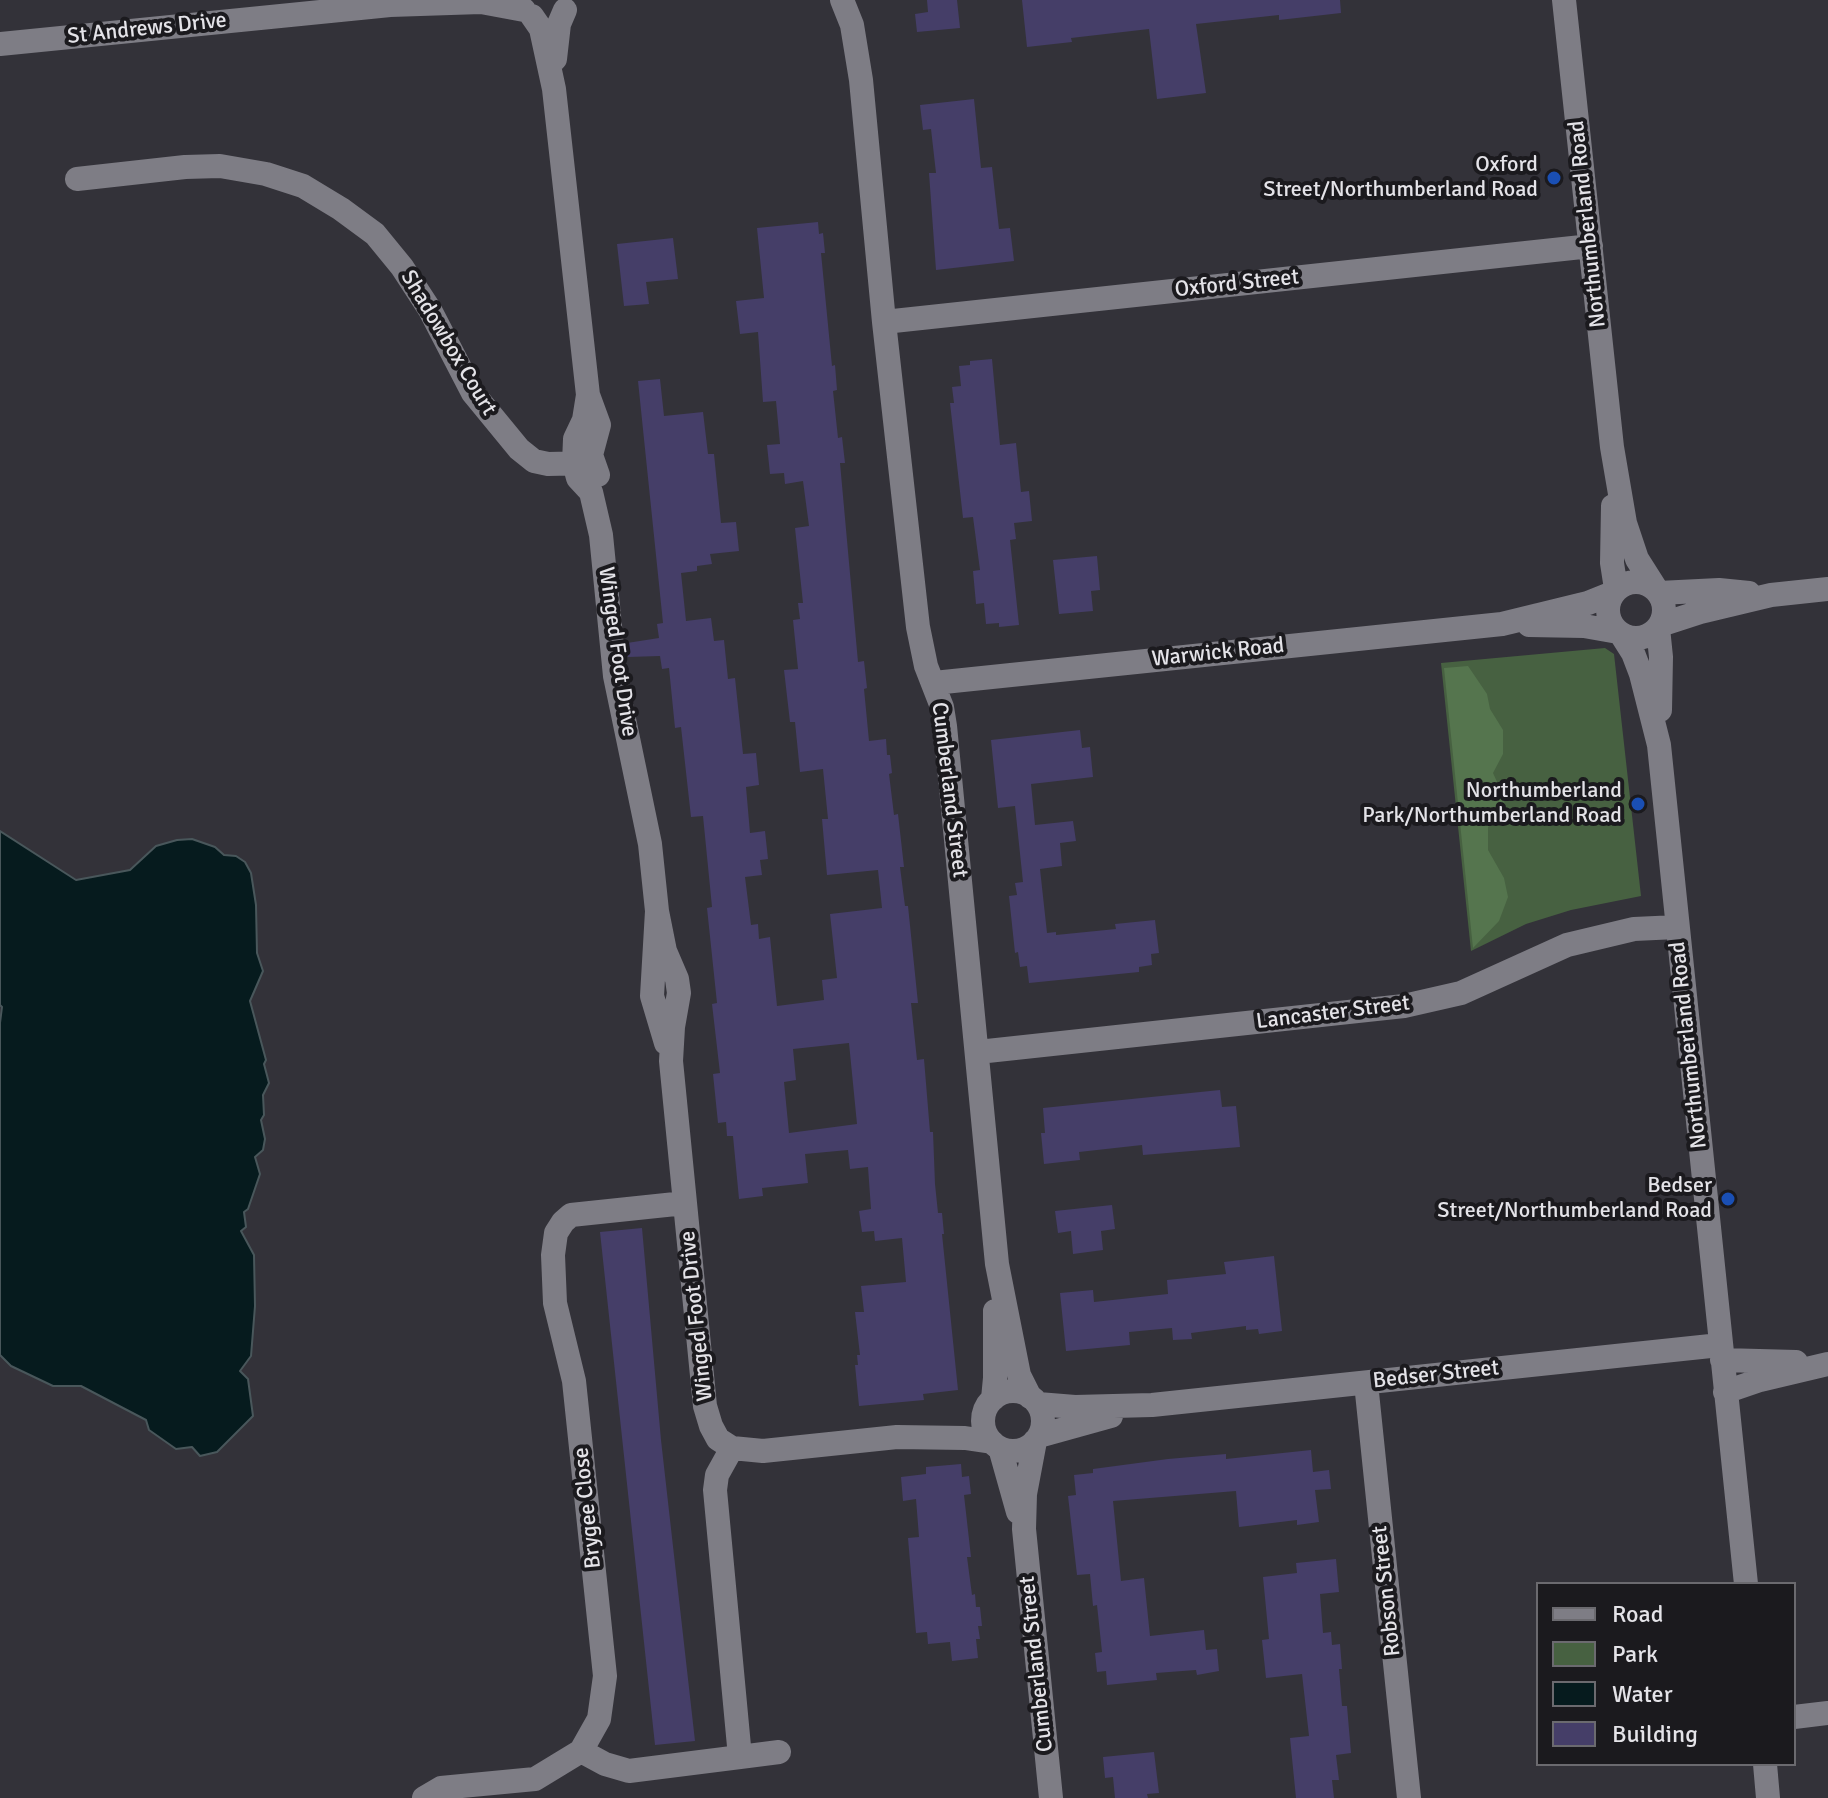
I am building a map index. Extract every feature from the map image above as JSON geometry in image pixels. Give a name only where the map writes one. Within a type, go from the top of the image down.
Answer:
[{"type":"street","name":"Cumberland Street","points":[[842,0],[852,25],[861,80],[918,627],[926,666],[942,707],[945,726],[997,1264],[1019,1375],[1034,1400]]},
{"type":"street","name":"Cumberland Street","points":[[861,80],[865,0]]},
{"type":"street","name":"Northumberland Road","points":[[1564,0],[1612,447],[1625,523],[1637,559],[1657,591]]},
{"type":"street","name":"St Andrews Drive","points":[[0,44],[261,9],[399,2],[481,2],[524,9]]},
{"type":"street","points":[[524,9],[551,18],[572,5]]},
{"type":"street","points":[[554,89],[557,35],[572,5]]},
{"type":"street","points":[[524,9],[543,35],[554,89],[588,395],[584,420],[575,439],[584,463]]},
{"type":"street","name":"Shadowbox Court","points":[[77,179],[220,166],[266,174],[303,186],[375,234],[402,267],[430,310],[473,393],[519,449],[534,461],[548,464],[584,463]]},
{"type":"street","name":"Oxford Street","points":[[884,322],[1591,246]]},
{"type":"street","name":"Northumberland Road","points":[[1612,447],[1612,563],[1615,591]]},
{"type":"street","name":"Winged Foot Drive","points":[[584,463],[578,478],[591,492],[601,535],[615,676],[649,835],[657,911],[652,996],[671,1061],[705,1406],[718,1439],[732,1448]]},
{"type":"street","points":[[1631,581],[1648,584],[1657,591],[1665,609],[1659,626],[1652,633],[1636,638],[1620,633],[1608,618],[1615,591],[1631,581]]},
{"type":"street","points":[[1659,626],[1771,595],[1828,589]]},
{"type":"street","points":[[1657,591],[1719,590],[1771,595]]},
{"type":"street","name":"Warwick Road","points":[[1502,624],[1588,603],[1615,591]]},
{"type":"street","name":"Warwick Road","points":[[934,683],[1502,624],[1584,626],[1620,633]]},
{"type":"street","name":"Northumberland Road","points":[[1659,626],[1659,745],[1746,1582]]},
{"type":"street","name":"Northumberland Road","points":[[1620,633],[1633,653],[1641,674],[1659,745]]},
{"type":"street","name":"Lancaster Street","points":[[978,1052],[1404,1006],[1461,993],[1567,945],[1634,929],[1677,927]]},
{"type":"street","name":"Brygee Close","points":[[581,1751],[599,1719],[605,1676],[574,1381],[555,1303],[553,1255],[556,1233],[571,1215],[685,1203]]},
{"type":"street","name":"Cumberland Street","points":[[989,1405],[997,1264]]},
{"type":"street","name":"Bedser Street","points":[[1034,1400],[1075,1407],[1152,1405],[1721,1352],[1828,1363]]},
{"type":"street","points":[[1725,1392],[1828,1363]]},
{"type":"street","name":"Robson Street","points":[[1366,1383],[1409,1798]]},
{"type":"street","points":[[740,1757],[715,1490],[717,1475],[732,1448],[763,1451],[897,1437],[965,1438],[1018,1450],[1037,1439],[1043,1420],[1034,1400],[1021,1392],[1011,1391],[1001,1394],[963,1421],[897,1437]]},
{"type":"street","points":[[989,1405],[984,1427],[996,1445]]},
{"type":"street","name":"Bedser Street","points":[[1037,1439],[1152,1405]]},
{"type":"street","name":"Cumberland Street","points":[[1037,1439],[1025,1494],[1024,1529],[1051,1798]]},
{"type":"street","name":"Cumberland Street","points":[[996,1445],[1024,1529]]},
{"type":"street","points":[[1796,1717],[1828,1713]]},
{"type":"street","points":[[424,1798],[441,1788],[535,1779],[581,1751],[605,1764],[629,1771],[779,1752]]},
{"type":"street","points":[[1765,1766],[1768,1798]]},
{"type":"green space","points":[[1605,648],[1614,654],[1641,896],[1571,910],[1526,924],[1471,951],[1441,663]]},
{"type":"green space","points":[[1468,666],[1487,694],[1490,709],[1503,730],[1503,754],[1493,773],[1506,811],[1488,827],[1488,850],[1504,878],[1508,897],[1499,921],[1473,948],[1444,668]]},
{"type":"water","points":[[0,831],[76,880],[130,870],[156,846],[192,839],[215,847],[224,855],[236,856],[245,862],[251,873],[256,905],[257,953],[263,971],[250,1001],[269,1083],[263,1095],[263,1150],[255,1157],[260,1174],[248,1209],[244,1212],[246,1227],[241,1231],[254,1255],[255,1306],[251,1356],[240,1371],[248,1379],[253,1416],[217,1452],[200,1456],[192,1447],[176,1449],[149,1430],[146,1420],[81,1386],[53,1386],[11,1366],[0,1355]]},
{"type":"building","points":[[927,0],[957,0],[960,28],[917,32],[915,14],[928,12]]},
{"type":"building","points":[[1022,0],[1340,0],[1341,13],[1279,20],[1279,15],[1196,24],[1206,93],[1157,99],[1149,29],[1071,38],[1072,42],[1027,47]]},
{"type":"building","points":[[974,99],[981,168],[992,167],[999,229],[1010,228],[1014,261],[936,270],[929,173],[936,173],[931,129],[923,130],[920,105]]},
{"type":"building","points":[[818,222],[819,234],[823,233],[825,253],[821,253],[832,366],[835,365],[837,390],[833,391],[838,438],[842,437],[845,463],[840,463],[858,662],[864,661],[869,741],[886,739],[887,755],[890,755],[892,773],[889,774],[894,815],[898,814],[904,867],[900,867],[905,906],[908,906],[918,1003],[911,1003],[917,1060],[924,1059],[958,1390],[923,1394],[924,1400],[859,1406],[855,1365],[858,1365],[857,1355],[860,1355],[855,1312],[864,1312],[861,1286],[906,1282],[902,1238],[875,1241],[874,1231],[862,1232],[859,1211],[871,1209],[868,1167],[850,1169],[848,1150],[805,1154],[808,1183],[762,1188],[763,1196],[739,1199],[733,1136],[727,1136],[726,1122],[718,1123],[713,1074],[720,1073],[712,1004],[717,1003],[707,908],[712,907],[703,816],[691,817],[681,727],[675,728],[669,668],[662,669],[660,656],[628,657],[627,643],[659,638],[657,624],[663,623],[638,381],[660,379],[664,416],[703,412],[708,454],[714,454],[721,523],[736,522],[739,551],[710,554],[712,564],[697,566],[697,571],[681,573],[686,621],[711,618],[714,641],[724,640],[728,679],[735,678],[743,754],[756,753],[759,785],[746,787],[750,833],[765,831],[768,859],[760,860],[762,875],[745,877],[751,925],[758,924],[759,939],[770,937],[777,1006],[824,1000],[822,980],[837,978],[830,914],[882,908],[878,870],[827,875],[822,819],[828,819],[823,769],[800,772],[795,722],[790,722],[784,670],[798,669],[793,620],[800,619],[798,603],[803,603],[795,528],[809,526],[803,481],[785,484],[784,473],[770,474],[767,445],[780,444],[776,401],[763,402],[758,332],[740,334],[736,301],[764,298],[757,228]],"holes":[[[849,1043],[857,1124],[789,1133],[784,1082],[796,1080],[793,1049]]]},
{"type":"building","points":[[673,238],[678,279],[646,282],[649,304],[624,306],[617,244]]},
{"type":"building","points":[[992,359],[1000,445],[1016,443],[1021,492],[1029,491],[1032,521],[1014,523],[1016,539],[1010,540],[1019,625],[999,627],[999,623],[986,624],[984,603],[976,604],[973,571],[980,570],[973,517],[963,518],[950,403],[954,403],[952,387],[961,386],[959,366],[970,365],[970,361]]},
{"type":"building","points":[[1097,556],[1100,590],[1091,591],[1093,611],[1059,614],[1053,560]]},
{"type":"building","points":[[1080,730],[1082,748],[1090,747],[1093,777],[1031,784],[1035,825],[1073,821],[1076,841],[1060,843],[1062,866],[1040,869],[1047,933],[1056,932],[1056,935],[1116,929],[1115,924],[1155,920],[1159,953],[1151,954],[1152,965],[1139,967],[1139,972],[1029,983],[1027,966],[1020,967],[1018,952],[1015,953],[1009,896],[1017,895],[1015,883],[1023,882],[1015,806],[998,808],[991,740]]},
{"type":"building","points":[[1220,1090],[1222,1107],[1236,1106],[1240,1147],[1143,1155],[1142,1145],[1079,1152],[1080,1160],[1044,1164],[1041,1133],[1045,1133],[1043,1108]]},
{"type":"building","points":[[1112,1205],[1115,1229],[1101,1231],[1103,1250],[1073,1254],[1071,1231],[1058,1233],[1055,1211]]},
{"type":"building","points":[[642,1228],[661,1440],[695,1741],[655,1745],[600,1232]]},
{"type":"building","points":[[1274,1256],[1282,1331],[1259,1334],[1258,1329],[1246,1330],[1246,1326],[1191,1333],[1192,1339],[1173,1340],[1172,1328],[1129,1332],[1130,1345],[1066,1351],[1060,1293],[1093,1290],[1094,1302],[1168,1294],[1167,1280],[1226,1274],[1224,1262]]},
{"type":"building","points":[[1311,1450],[1313,1472],[1329,1470],[1331,1489],[1315,1490],[1319,1522],[1297,1525],[1297,1520],[1239,1527],[1236,1491],[1113,1501],[1121,1581],[1144,1578],[1150,1636],[1204,1630],[1206,1650],[1217,1649],[1219,1671],[1197,1675],[1196,1670],[1156,1673],[1157,1680],[1107,1685],[1106,1671],[1097,1672],[1095,1653],[1102,1652],[1090,1574],[1077,1575],[1068,1496],[1076,1495],[1074,1475],[1093,1473],[1093,1469],[1168,1459],[1226,1454],[1226,1459]]},
{"type":"building","points":[[961,1464],[962,1477],[969,1476],[971,1494],[964,1495],[971,1557],[967,1557],[972,1595],[975,1594],[976,1607],[980,1607],[982,1626],[978,1626],[980,1639],[976,1639],[978,1658],[952,1661],[950,1642],[928,1644],[927,1632],[916,1633],[908,1538],[919,1537],[916,1499],[903,1501],[901,1477],[926,1474],[926,1467]]},
{"type":"building","points":[[1336,1559],[1339,1592],[1320,1594],[1323,1633],[1331,1632],[1332,1645],[1340,1644],[1342,1706],[1347,1706],[1351,1753],[1336,1755],[1339,1780],[1332,1780],[1334,1798],[1296,1798],[1290,1738],[1309,1736],[1302,1674],[1266,1678],[1262,1640],[1269,1639],[1263,1577],[1297,1573],[1296,1563]]},
{"type":"building","points":[[1154,1752],[1159,1793],[1147,1794],[1148,1798],[1115,1798],[1113,1777],[1105,1778],[1103,1757]]},
{"type":"place","name":"Oxford Street/Northumberland Road","points":[[1554,178]]},
{"type":"place","name":"Northumberland Park/Northumberland Road","points":[[1638,804]]},
{"type":"place","name":"Bedser Street/Northumberland Road","points":[[1728,1199]]}]
